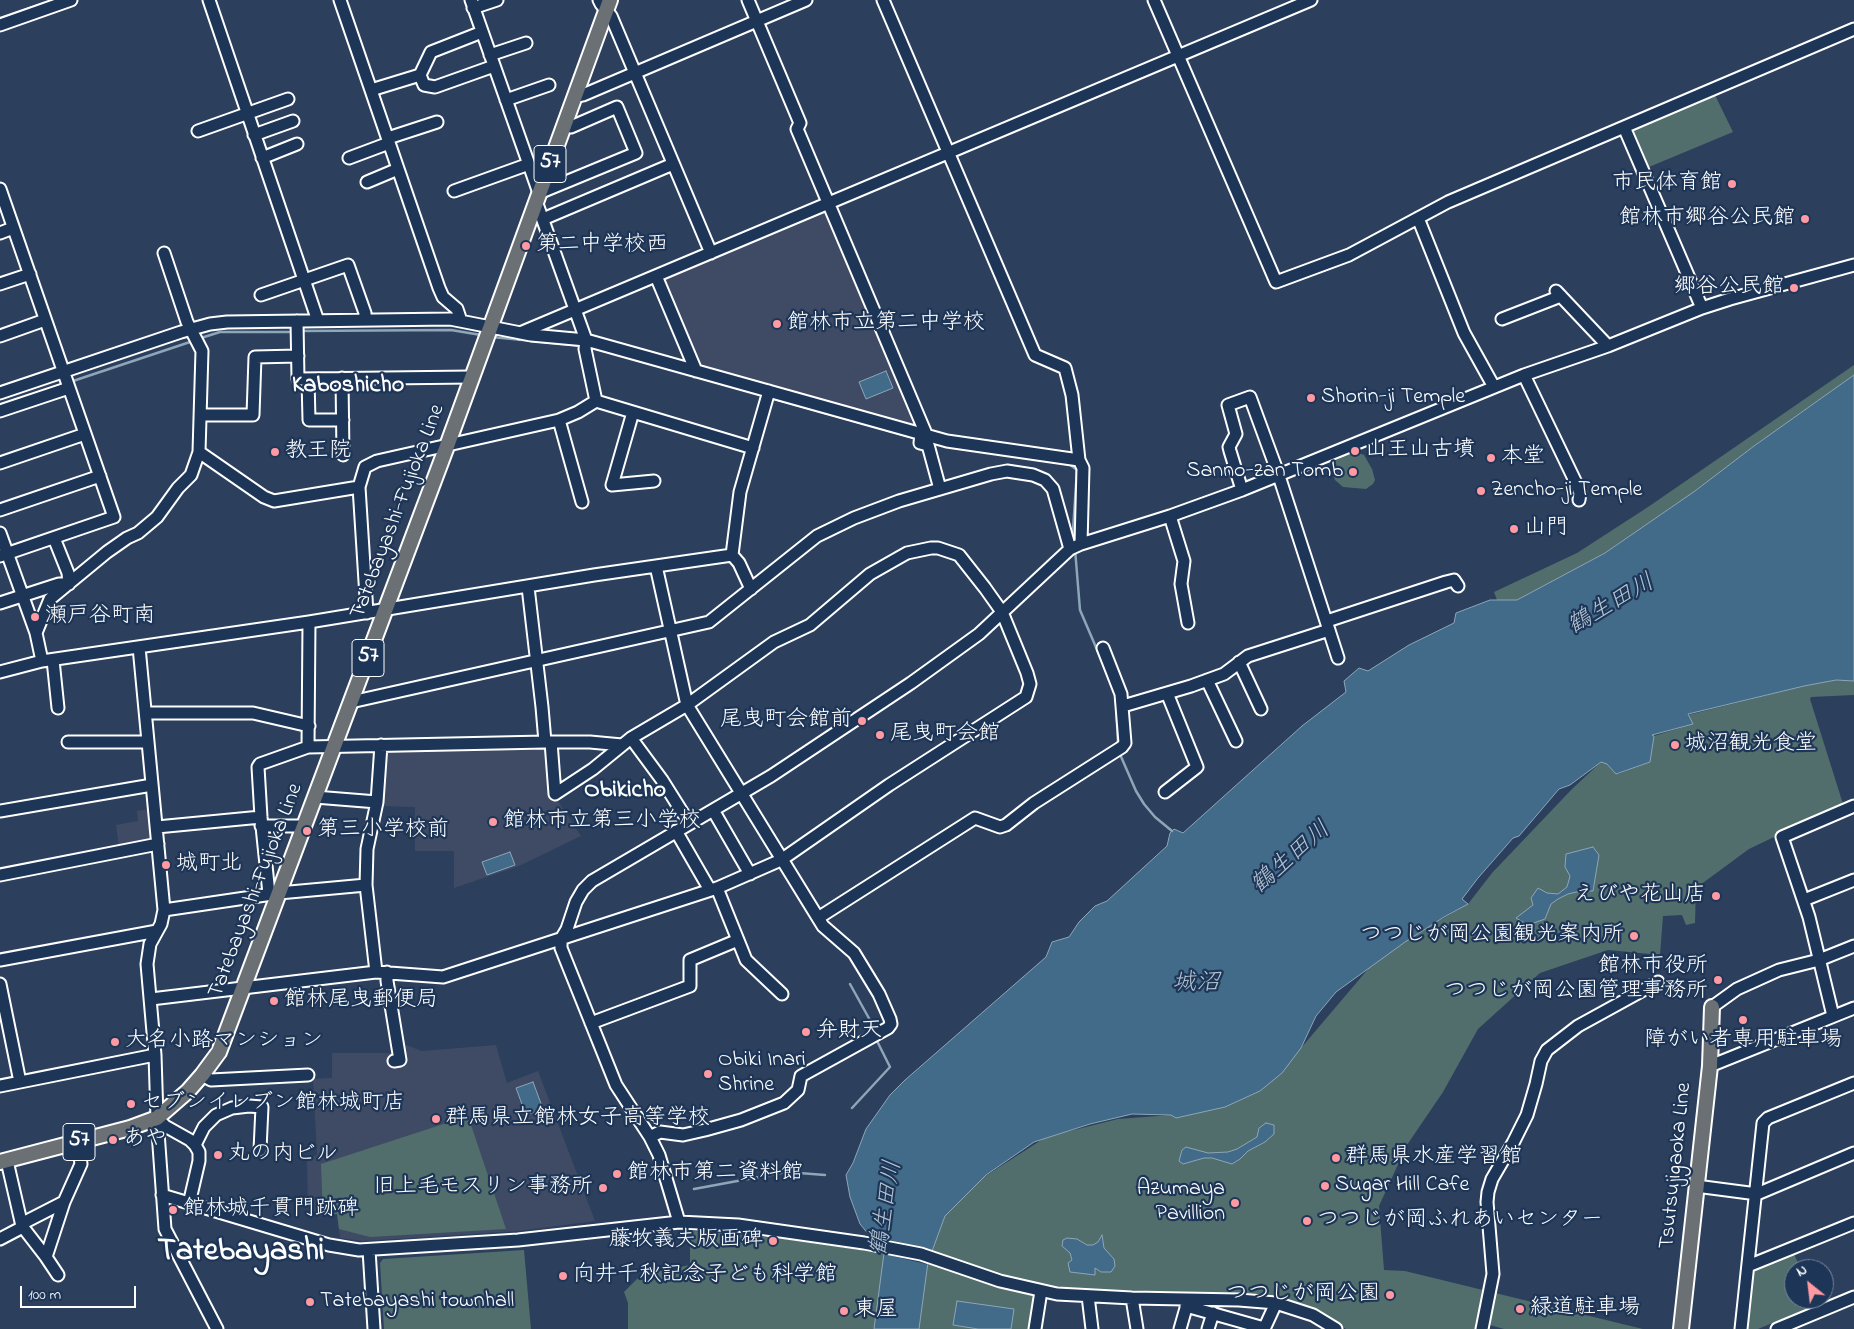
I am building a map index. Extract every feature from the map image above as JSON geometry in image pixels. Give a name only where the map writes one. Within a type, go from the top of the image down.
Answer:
[{"type":"main road","name":"Tatebayashi-Fujioka Line","points":[[4,1161],[143,1124],[157,1118],[172,1107],[202,1075],[219,1052],[244,987],[274,894],[304,826],[491,328],[574,97],[605,3]]},
{"type":"main road","name":"Tsutsujigaoka Line","points":[[1680,1329],[1710,1066],[1712,1008]]},
{"type":"street","points":[[0,24],[71,0]]},
{"type":"street","points":[[209,0],[318,321]]},
{"type":"street","points":[[340,0],[439,288],[457,309],[461,321]]},
{"type":"street","points":[[497,0],[472,4],[529,164],[543,219],[586,340],[585,349],[596,401]]},
{"type":"street","points":[[748,0],[800,123],[798,129],[923,434],[920,444],[928,446],[940,489]]},
{"type":"street","points":[[574,97],[806,0]]},
{"type":"street","points":[[883,0],[1035,355],[1065,368],[1072,395],[1079,460],[1083,468],[1076,546]]},
{"type":"street","points":[[1154,0],[1276,282],[1349,255],[1448,202],[1854,29]]},
{"type":"street","points":[[520,333],[1311,0]]},
{"type":"street","points":[[605,3],[711,253]]},
{"type":"street","points":[[482,32],[431,52],[420,75],[424,85],[435,87],[494,66]]},
{"type":"street","points":[[490,55],[526,43]]},
{"type":"street","points":[[371,90],[420,75]]},
{"type":"street","points":[[506,100],[549,85]]},
{"type":"street","points":[[198,131],[288,100]]},
{"type":"street","points":[[538,197],[636,153],[617,107],[571,127],[564,125]]},
{"type":"street","points":[[254,135],[293,121]]},
{"type":"street","points":[[349,158],[437,122]]},
{"type":"street","points":[[1624,127],[1702,308]]},
{"type":"street","points":[[262,158],[298,144]]},
{"type":"street","points":[[454,190],[529,164]]},
{"type":"street","points":[[543,219],[673,164]]},
{"type":"street","points":[[367,182],[398,169]]},
{"type":"street","points":[[0,190],[114,517],[4,555]]},
{"type":"street","points":[[1418,218],[1464,333],[1494,387]]},
{"type":"street","points":[[0,233],[13,228]]},
{"type":"street","points":[[36,633],[50,599],[107,552],[138,533],[157,517],[178,488],[191,475],[199,452],[202,352],[187,322],[164,253]]},
{"type":"street","points":[[679,1222],[659,1155],[650,1137],[616,1086],[562,948],[561,939],[567,929],[576,902],[588,885],[598,877],[741,793],[912,683],[969,642],[1076,546],[1170,516],[1279,476],[1524,375],[1608,346],[1702,308],[1854,265]]},
{"type":"street","points":[[261,295],[348,266],[365,320]]},
{"type":"street","points":[[0,284],[30,274]]},
{"type":"street","points":[[656,276],[696,371]]},
{"type":"street","points":[[1502,319],[1558,293],[1608,346]]},
{"type":"street","points":[[0,394],[210,324],[227,322],[450,319],[520,333],[586,340],[947,441],[1079,460]]},
{"type":"street","points":[[0,336],[45,320]]},
{"type":"street","points":[[297,321],[298,378],[472,377]]},
{"type":"street","points":[[201,415],[253,415],[255,357],[298,356]]},
{"type":"street","points":[[1524,375],[1578,485],[1579,500]]},
{"type":"street","points":[[342,378],[343,455]]},
{"type":"street","points":[[308,379],[309,420],[342,420]]},
{"type":"street","points":[[0,411],[69,388]]},
{"type":"street","points":[[751,589],[739,563],[732,555],[740,492],[769,390]]},
{"type":"street","points":[[1242,490],[1229,447],[1236,434],[1228,405],[1250,397],[1279,476],[1338,658]]},
{"type":"street","points":[[367,612],[359,487],[365,467],[374,462],[559,420],[578,412],[596,401],[753,448]]},
{"type":"street","points":[[633,412],[612,485],[654,482]]},
{"type":"street","points":[[559,420],[582,502]]},
{"type":"street","points":[[0,463],[85,434]]},
{"type":"street","points":[[199,452],[264,497],[274,500],[359,487]]},
{"type":"street","points":[[350,702],[709,622],[817,536],[854,518],[890,504],[991,474],[1007,471],[1033,475],[1046,480],[1053,489],[1076,546]]},
{"type":"street","points":[[0,510],[100,476]]},
{"type":"street","points":[[1170,516],[1184,561],[1181,584],[1188,623]]},
{"type":"street","points":[[0,533],[4,555],[48,661],[58,708]]},
{"type":"street","points":[[54,538],[68,573],[69,584]]},
{"type":"street","points":[[151,999],[382,972],[424,977],[443,977],[713,889],[782,860],[883,789],[1026,697],[1030,684],[1002,612],[959,554],[938,548],[916,550],[887,563],[870,574],[810,625],[774,642],[688,705],[626,741],[593,769],[555,794],[528,587]]},
{"type":"street","points":[[0,672],[48,661],[732,555]]},
{"type":"street","points":[[650,1137],[660,1132],[683,1135],[705,1130],[741,1120],[784,1103],[798,1090],[801,1076],[888,1028],[891,1024],[879,994],[854,953],[823,926],[688,705],[656,566]]},
{"type":"street","points":[[1123,706],[1166,694],[1224,674],[1248,656],[1446,582],[1454,580],[1458,586]]},
{"type":"street","points":[[0,603],[59,584],[69,584]]},
{"type":"street","points":[[308,748],[309,622]]},
{"type":"street","points":[[139,647],[164,910],[148,952],[162,1195],[166,1229],[217,1329]]},
{"type":"street","points":[[818,918],[975,818],[1000,827],[1006,825],[1034,802],[1119,749],[1125,742],[1123,706],[1119,685],[1103,648]]},
{"type":"street","points":[[1239,662],[1261,709]]},
{"type":"street","points":[[1207,680],[1236,741]]},
{"type":"street","points":[[1165,792],[1197,767],[1166,694]]},
{"type":"street","points":[[146,713],[253,713],[309,726]]},
{"type":"street","points":[[274,894],[261,822],[258,768],[260,764],[308,748],[626,741],[662,780],[689,823]]},
{"type":"street","points":[[68,742],[148,742]]},
{"type":"street","points":[[381,746],[377,802],[367,849],[366,885],[382,972],[387,981],[400,1060],[394,1061]]},
{"type":"street","points":[[0,811],[152,785]]},
{"type":"street","points":[[315,797],[377,802]]},
{"type":"street","points":[[1833,1016],[1804,900],[1782,837],[1854,806]]},
{"type":"street","points":[[713,810],[750,874]]},
{"type":"street","points":[[157,827],[261,822],[304,826]]},
{"type":"street","points":[[676,831],[713,889],[746,960],[782,994]]},
{"type":"street","points":[[0,875],[158,844]]},
{"type":"street","points":[[1804,900],[1854,880]]},
{"type":"street","points":[[164,910],[274,894],[366,885]]},
{"type":"street","points":[[0,960],[157,931]]},
{"type":"street","points":[[591,1023],[690,986],[690,960],[738,940]]},
{"type":"street","points":[[1712,1008],[1737,989],[1779,970],[1818,960],[1854,946]]},
{"type":"street","points":[[1482,1329],[1493,1274],[1487,1202],[1488,1192],[1492,1179],[1527,1115],[1541,1061],[1548,1050],[1578,1026],[1658,982]]},
{"type":"street","points":[[0,984],[20,1082]]},
{"type":"street","points":[[1710,1066],[1854,1008]]},
{"type":"street","points":[[0,1086],[155,1055]]},
{"type":"street","points":[[202,1075],[210,1080],[308,1075]]},
{"type":"street","points":[[1741,1329],[1757,1194],[1763,1123],[1768,1118],[1854,1083]]},
{"type":"street","points":[[195,1145],[204,1127],[216,1116],[232,1108],[249,1106],[262,1108],[260,1150]]},
{"type":"street","points":[[157,1118],[165,1126],[190,1140],[199,1152],[199,1161],[189,1204]]},
{"type":"street","points":[[46,1257],[64,1202],[81,1164],[78,1142]]},
{"type":"street","points":[[1696,1186],[1757,1194],[1854,1153]]},
{"type":"street","points":[[4,1161],[22,1226],[58,1275]]},
{"type":"street","points":[[162,1195],[351,1250],[518,1240],[679,1222],[738,1225],[864,1243],[922,1254],[1000,1281],[1041,1291],[1187,1303],[1239,1300],[1276,1303],[1313,1315],[1336,1329]]},
{"type":"street","points":[[0,1239],[22,1226],[25,1222],[64,1202]]},
{"type":"street","points":[[1748,1266],[1854,1223]]},
{"type":"street","points":[[370,1250],[374,1329]]},
{"type":"street","points":[[1035,1329],[1041,1291]]},
{"type":"street","points":[[1088,1296],[1092,1329]]},
{"type":"street","points":[[1777,1329],[1791,1326],[1854,1297]]},
{"type":"street","points":[[1132,1298],[1137,1329]]},
{"type":"street","points":[[1187,1303],[1264,1329],[1276,1303]]},
{"type":"street","points":[[1180,1329],[1187,1303]]},
{"type":"street","points":[[1208,1329],[1213,1313]]},
{"type":"shaded area","name":"館林市立第二中学校","points":[[824,209],[917,429],[700,368],[662,280]]},
{"type":"shaded area","name":"館林市立第三小学校","points":[[549,745],[552,792],[581,836],[519,866],[454,888],[454,851],[415,851],[415,807],[381,806],[383,799],[384,749]]},
{"type":"shaded area","points":[[149,809],[153,841],[119,848],[116,825],[138,821],[137,811]]},
{"type":"shaded area","name":"群馬県立館林女子高等学校","points":[[403,1044],[422,1051],[496,1045],[507,1083],[538,1071],[595,1221],[518,1231],[363,1241],[340,1238],[337,1214],[308,1216],[307,1159],[317,1155],[313,1079],[332,1078],[332,1053],[394,1053]]},
{"type":"green space","points":[[1714,93],[1733,132],[1649,167],[1633,129],[1708,98]]},
{"type":"green space","points":[[1854,365],[1854,375],[1754,446],[1695,491],[1605,553],[1517,600],[1497,600],[1494,592],[1577,553],[1648,507]]},
{"type":"green space","points":[[1353,451],[1364,455],[1372,469],[1375,480],[1366,489],[1343,487],[1335,480],[1331,469],[1335,461]]},
{"type":"green space","points":[[1836,680],[1854,681],[1854,695],[1811,697],[1810,699],[1843,804],[1749,849],[1696,888],[1695,923],[1686,925],[1682,915],[1663,916],[1660,955],[1608,950],[1540,973],[1478,1029],[1443,1092],[1407,1145],[1379,1206],[1384,1270],[1405,1271],[1643,1329],[1504,1329],[1486,1324],[1479,1329],[1346,1329],[1308,1306],[1260,1294],[1036,1288],[1030,1329],[628,1329],[628,1303],[624,1292],[641,1275],[690,1265],[690,1233],[693,1231],[778,1238],[895,1255],[945,1216],[984,1177],[1046,1137],[1118,1119],[1171,1115],[1250,1094],[1301,1048],[1380,955],[1468,904],[1492,873],[1572,789],[1601,762],[1607,764],[1618,774],[1650,762],[1654,736],[1693,724],[1688,715],[1804,686]]},
{"type":"green space","points":[[468,1116],[506,1229],[370,1237],[339,1229],[337,1214],[323,1216],[321,1164]]},
{"type":"green space","points":[[524,1250],[531,1329],[384,1329],[380,1263],[383,1259]]},
{"type":"green space","points":[[1793,1252],[1796,1259],[1784,1259],[1784,1309],[1806,1309],[1758,1329],[1745,1329],[1751,1271]]},
{"type":"water","points":[[886,371],[893,388],[866,399],[859,382]]},
{"type":"water","name":"城沼","points":[[1854,375],[1854,681],[1836,680],[1804,686],[1688,714],[1693,724],[1652,735],[1654,736],[1650,762],[1616,774],[1607,764],[1601,762],[1570,785],[1559,789],[1519,836],[1513,838],[1478,878],[1462,899],[1468,904],[1405,942],[1336,992],[1316,1016],[1301,1048],[1282,1073],[1260,1091],[1225,1107],[1176,1118],[1171,1115],[1132,1114],[1090,1124],[1034,1142],[986,1175],[945,1216],[928,1262],[919,1329],[874,1329],[884,1253],[860,1224],[850,1197],[846,1175],[853,1163],[866,1129],[890,1095],[905,1080],[1046,957],[1052,942],[1069,937],[1079,922],[1095,906],[1107,901],[1167,846],[1170,833],[1174,829],[1183,833],[1302,726],[1346,692],[1344,681],[1359,668],[1368,671],[1409,645],[1454,623],[1456,613],[1490,600],[1517,600],[1605,553],[1695,491],[1754,446]]},
{"type":"water","points":[[1593,847],[1599,855],[1593,891],[1581,891],[1558,899],[1551,904],[1545,919],[1528,925],[1516,918],[1533,905],[1531,898],[1538,888],[1547,893],[1558,894],[1567,887],[1570,876],[1565,867],[1566,854]]},
{"type":"water","points":[[510,852],[515,865],[487,875],[482,862]]},
{"type":"water","points":[[533,1082],[543,1109],[526,1115],[516,1088]]},
{"type":"water","points":[[1266,1123],[1274,1125],[1274,1134],[1232,1164],[1212,1158],[1204,1158],[1183,1164],[1179,1161],[1182,1150],[1186,1147],[1208,1153],[1228,1152],[1237,1149],[1257,1137],[1259,1128]]},
{"type":"water","points":[[1102,1235],[1104,1248],[1114,1259],[1115,1266],[1111,1272],[1101,1272],[1095,1268],[1095,1275],[1070,1272],[1068,1263],[1072,1260],[1070,1253],[1062,1246],[1063,1240],[1067,1238],[1077,1239],[1087,1245],[1093,1245],[1098,1242]]},
{"type":"water","points":[[957,1301],[1014,1309],[1011,1329],[978,1329],[953,1325]]},
{"type":"pier","points":[[867,1236],[935,1252],[930,1265],[880,1253]]},
{"type":"waterway","points":[[0,18],[53,0]]},
{"type":"waterway","points":[[1,184],[4,184],[65,360]]},
{"type":"waterway","points":[[300,331],[451,330],[481,335]]},
{"type":"waterway","points":[[201,338],[220,332],[294,332]]},
{"type":"waterway","points":[[492,337],[583,346]]},
{"type":"waterway","points":[[70,382],[193,341]]},
{"type":"waterway","points":[[37,393],[65,383]]},
{"type":"waterway","points":[[752,392],[764,396]]},
{"type":"waterway","points":[[771,398],[918,439]]},
{"type":"waterway","points":[[1069,464],[1077,470],[1073,530],[1075,544]]},
{"type":"waterway","points":[[1075,549],[1080,610],[1104,666]]},
{"type":"waterway","points":[[1116,702],[1118,744]]},
{"type":"waterway","points":[[1119,752],[1136,791],[1144,804],[1155,817],[1172,831]]},
{"type":"waterway","points":[[850,984],[876,1031]]},
{"type":"waterway","points":[[852,1108],[890,1067],[876,1039]]},
{"type":"waterway","points":[[694,1189],[786,1172],[825,1175]]},
{"type":"place","name":"市民体育館","points":[[1732,184]]},
{"type":"place","name":"館林市郷谷公民館","points":[[1805,219]]},
{"type":"place","name":"第二中学校西","points":[[526,246]]},
{"type":"place","name":"郷谷公民館","points":[[1794,288]]},
{"type":"place","name":"館林市立第二中学校","points":[[777,324]]},
{"type":"place","name":"Shorin-ji Temple","points":[[1311,398]]},
{"type":"place","name":"山王山古墳","points":[[1355,451]]},
{"type":"place","name":"教王院","points":[[275,452]]},
{"type":"place","name":"本堂","points":[[1491,458]]},
{"type":"place","name":"Sanno-zan Tomb","points":[[1353,472]]},
{"type":"place","name":"Zencho-ji Temple","points":[[1481,491]]},
{"type":"place","name":"山門","points":[[1514,529]]},
{"type":"place","name":"瀬戸谷町南","points":[[35,617]]},
{"type":"place","name":"尾曳町会館前","points":[[862,721]]},
{"type":"place","name":"尾曳町会館","points":[[880,735]]},
{"type":"place","name":"城沼観光食堂","points":[[1675,745]]},
{"type":"place","name":"館林市立第三小学校","points":[[493,822]]},
{"type":"place","name":"第三小学校前","points":[[307,831]]},
{"type":"place","name":"城町北","points":[[166,865]]},
{"type":"place","name":"えびや花山店","points":[[1716,896]]},
{"type":"place","name":"つつじが岡公園観光案内所","points":[[1634,936]]},
{"type":"place","name":"館林市役所 つつじが岡公園管理事務所","points":[[1718,980]]},
{"type":"place","name":"館林尾曳郵便局","points":[[274,1001]]},
{"type":"place","name":"障がい者専用駐車場","points":[[1743,1020]]},
{"type":"place","name":"弁財天","points":[[806,1032]]},
{"type":"place","name":"大名小路マンション","points":[[115,1042]]},
{"type":"place","name":"Obiki Inari Shrine","points":[[708,1074]]},
{"type":"place","name":"セブンイレブン館林城町店","points":[[131,1104]]},
{"type":"place","name":"群馬県立館林女子高等学校","points":[[436,1119]]},
{"type":"place","name":"あや","points":[[113,1140]]},
{"type":"place","name":"丸の内ビル","points":[[218,1155]]},
{"type":"place","name":"群馬県水産学習館","points":[[1336,1158]]},
{"type":"place","name":"館林市第二資料館","points":[[617,1174]]},
{"type":"place","name":"Sugar Hill Cafe","points":[[1325,1186]]},
{"type":"place","name":"旧上毛モスリン事務所","points":[[603,1188]]},
{"type":"place","name":"Azumaya Pavillion","points":[[1235,1203]]},
{"type":"place","name":"館林城千貫門跡碑","points":[[173,1210]]},
{"type":"place","name":"つつじが岡ふれあいセンター","points":[[1307,1221]]},
{"type":"place","name":"藤牧義夫版画碑","points":[[773,1241]]},
{"type":"place","name":"向井千秋記念子ども科学館","points":[[563,1276]]},
{"type":"place","name":"つつじが岡公園","points":[[1390,1295]]},
{"type":"place","name":"Tatebayashi townhall","points":[[310,1302]]},
{"type":"place","name":"緑道駐車場","points":[[1520,1309]]},
{"type":"place","name":"東屋","points":[[844,1311]]},
{"type":"district","name":"Kaboshicho","points":[[348,387]]},
{"type":"district","name":"Obikicho","points":[[625,792]]},
{"type":"district","name":"Tatebayashi","points":[[241,1254]]},
{"type":"water label","name":"鶴生田川","points":[[1612,606]]},
{"type":"water label","name":"鶴生田川","points":[[1292,859]]},
{"type":"water label","name":"鶴生田川","points":[[888,1208]]}]
